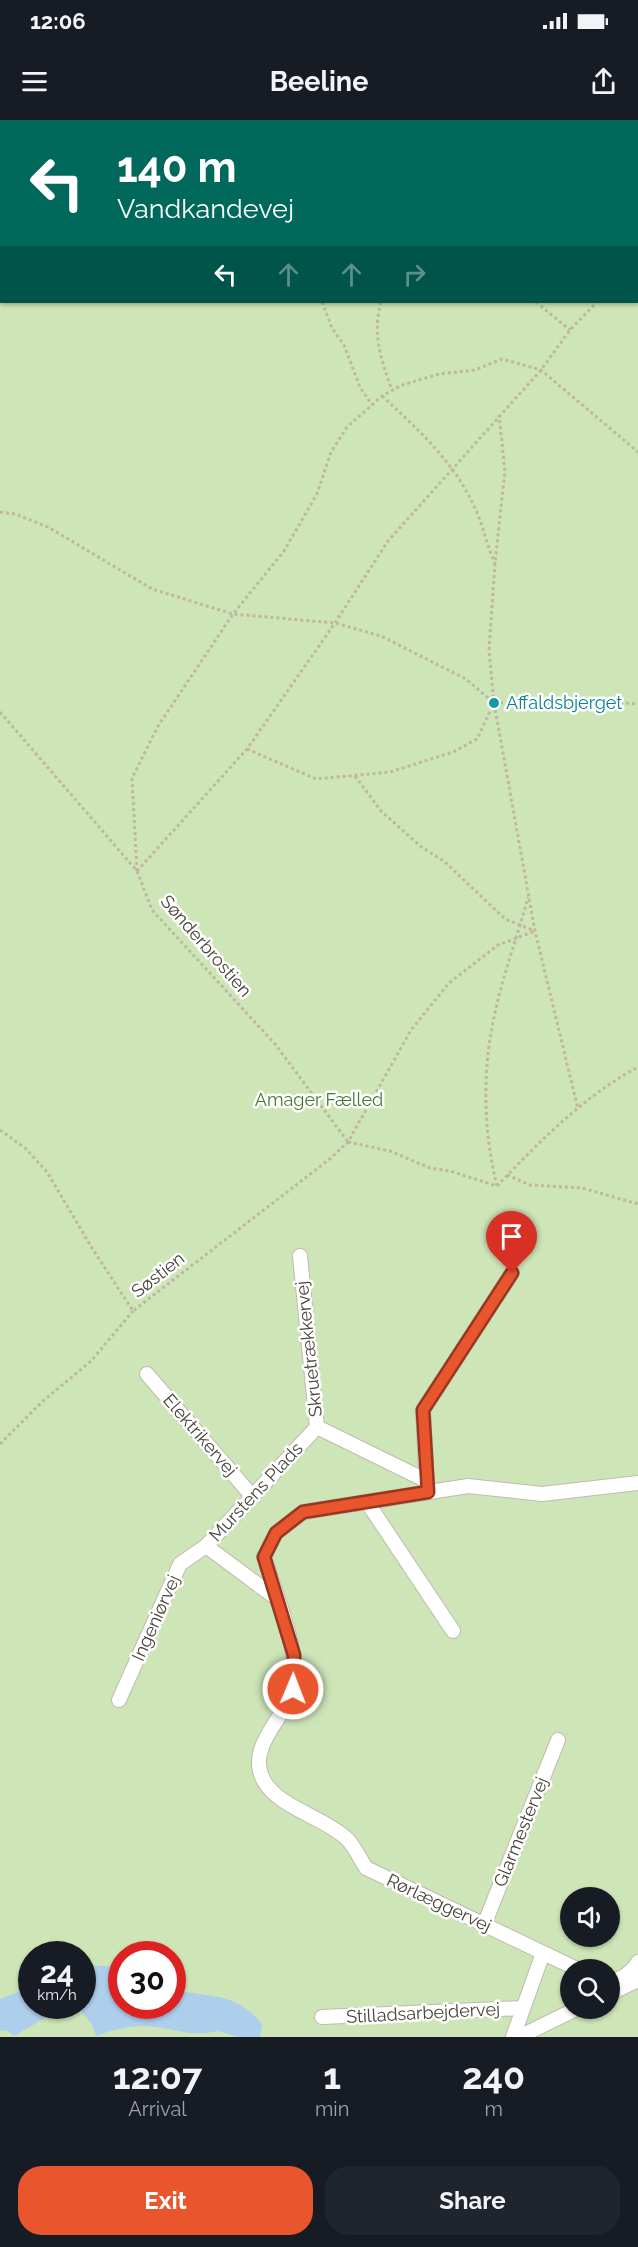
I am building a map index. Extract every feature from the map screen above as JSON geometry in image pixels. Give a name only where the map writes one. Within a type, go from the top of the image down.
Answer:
[{"type":"street","name":"Skruetrækkervej","points":[[300,1256],[317,1427],[427,1486]]},
{"type":"street","points":[[427,1486],[423,1410],[512,1273]]},
{"type":"street","name":"Elektrikervej","points":[[147,1374],[252,1496]]},
{"type":"street","name":"Murstens Plads","points":[[276,1598],[206,1546],[317,1427]]},
{"type":"street","name":"Rørlæggervej","points":[[560,1961],[366,1868],[346,1838],[273,1793],[264,1781],[259,1765],[260,1749],[293,1689],[294,1655],[264,1557],[276,1533],[303,1512],[367,1502],[427,1486],[468,1486],[542,1494],[638,1483]]},
{"type":"street","points":[[367,1502],[453,1630]]},
{"type":"street","name":"Ingeniørvej","points":[[119,1700],[180,1564],[206,1546]]},
{"type":"street","name":"Glarmestervej","points":[[484,1925],[558,1740]]},
{"type":"street","points":[[513,2037],[543,1953]]},
{"type":"street","points":[[620,1979],[638,1962]]},
{"type":"street","points":[[620,1989],[638,1980]]},
{"type":"street","name":"Stilladsarbejdervej","points":[[322,2018],[523,2008]]},
{"type":"street","points":[[519,2037],[560,2017]]},
{"type":"path","points":[[322,303],[332,328],[344,345],[360,387],[372,405]]},
{"type":"path","points":[[381,303],[377,314],[378,353],[392,390]]},
{"type":"path","points":[[537,303],[570,330]]},
{"type":"path","points":[[137,871],[247,749],[335,623],[388,541],[541,370],[570,330],[596,303]]},
{"type":"path","points":[[137,871],[132,778],[158,726],[232,614],[284,551],[317,494],[331,452],[347,427],[382,396],[402,385],[439,374],[475,370],[502,359],[541,370],[638,452]]},
{"type":"path","points":[[382,396],[424,434],[451,469],[474,506],[486,545],[495,563]]},
{"type":"path","points":[[499,415],[505,471],[489,650],[494,703],[536,931],[578,1109]]},
{"type":"path","points":[[0,512],[15,514],[48,527],[152,590],[232,614],[335,623],[381,636],[466,679],[494,703],[611,702],[638,704]]},
{"type":"path","points":[[247,749],[316,780],[390,772],[453,752],[477,739],[494,703]]},
{"type":"path","name":"Sønderbrostien","points":[[0,712],[137,871],[152,910],[275,1044],[348,1142]]},
{"type":"path","points":[[355,775],[381,811],[420,846],[445,862],[505,919],[536,931]]},
{"type":"path","points":[[497,1186],[492,1165],[485,1078],[494,1013],[529,894]]},
{"type":"path","name":"Søstien","points":[[0,1130],[26,1148],[47,1172],[133,1311],[331,1158],[348,1142],[411,1030],[449,983],[498,945],[536,931]]},
{"type":"path","points":[[497,1186],[578,1109],[638,1067]]},
{"type":"path","points":[[348,1142],[390,1151],[430,1168],[450,1171],[497,1186]]},
{"type":"path","points":[[507,1175],[530,1185],[582,1188],[638,1204]]},
{"type":"path","points":[[0,1444],[43,1401],[91,1361],[133,1311]]},
{"type":"green space","name":"Amager Fælled","points":[[0,303],[638,303],[638,2037],[0,2037]]},
{"type":"water","points":[[96,1966],[108,1966],[108,2019],[186,2019],[186,1992],[225,1998],[244,2007],[262,2024],[260,2037],[238,2037],[218,2031],[194,2033],[140,2026],[118,2029],[96,2036],[88,2019],[96,2019]]},
{"type":"water","points":[[18,1992],[18,2019],[43,2019],[14,2036],[6,2030],[0,2031],[0,1999]]},
{"type":"place","name":"Affaldsbjerget","points":[[494,703]]},
{"type":"route","points":[[293,1689],[294,1655],[264,1557],[276,1533],[303,1512],[428,1492],[423,1410],[512,1273]]}]
